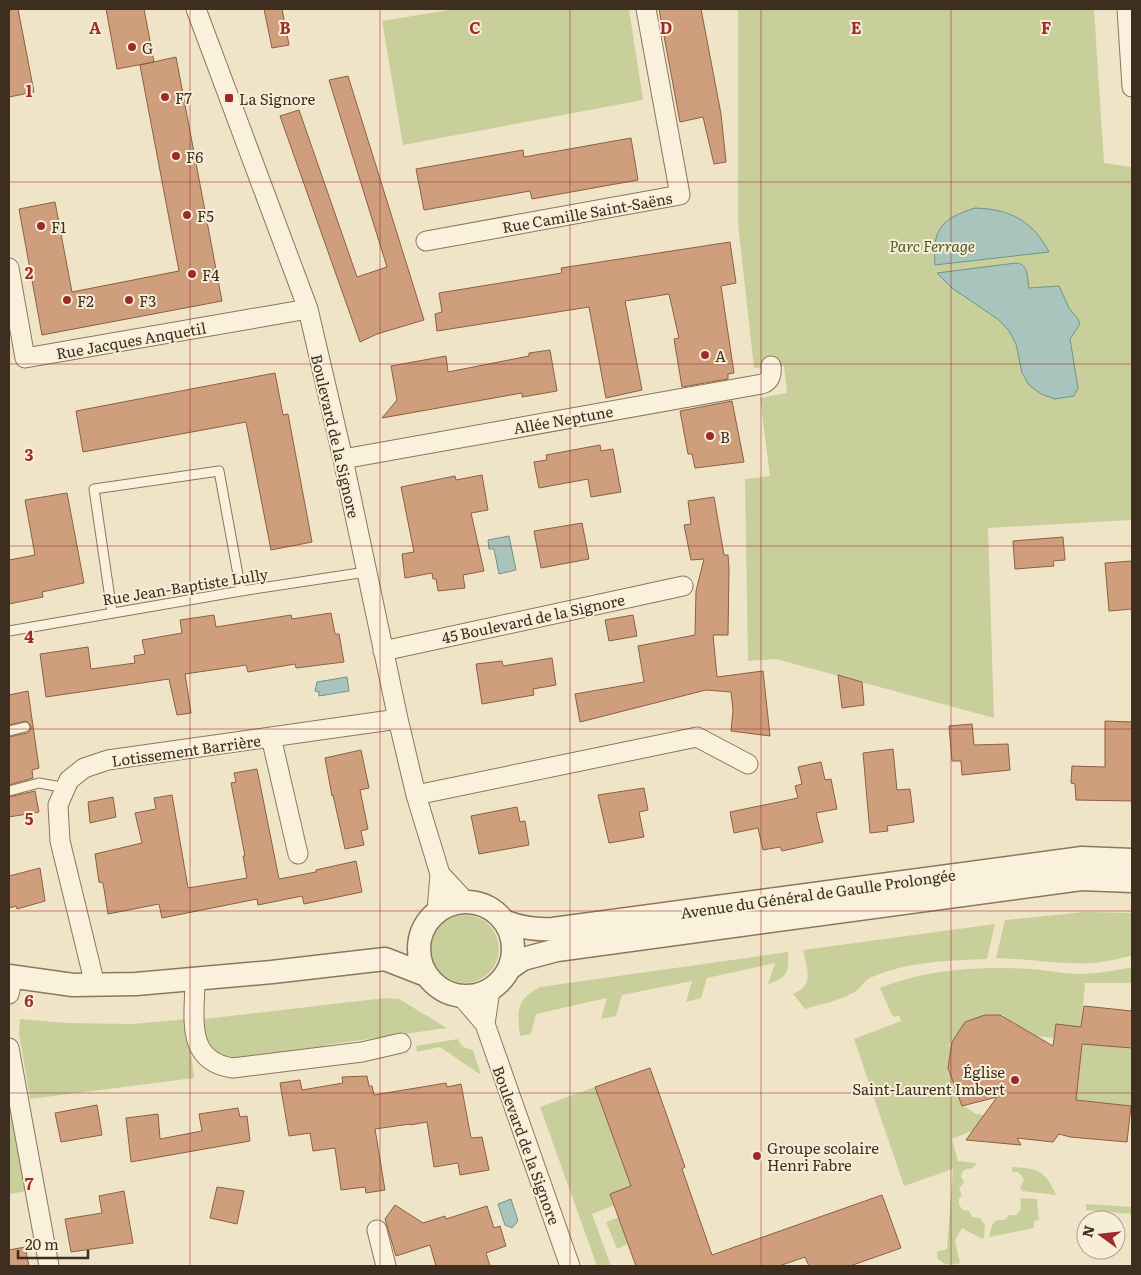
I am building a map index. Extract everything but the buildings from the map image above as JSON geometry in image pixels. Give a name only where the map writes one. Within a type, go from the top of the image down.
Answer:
[{"type":"street","name":"Boulevard de la Signore","points":[[196,9],[308,309],[398,720],[416,795],[440,874],[437,911]]},
{"type":"street","name":"Rue Camille Saint-Saëns","points":[[426,241],[680,195],[646,9]]},
{"type":"street","points":[[1127,9],[1132,87]]},
{"type":"street","name":"Rue Jacques Anquetil","points":[[10,280],[25,358],[308,309]]},
{"type":"street","name":"Allée Neptune","points":[[342,459],[762,384],[767,382],[772,374],[771,366]]},
{"type":"street","name":"45 Boulevard de la Signore","points":[[383,651],[683,586]]},
{"type":"street","name":"Lotissement Barrière","points":[[95,985],[60,841],[58,805],[69,780],[84,768],[108,760],[398,720]]},
{"type":"street","points":[[271,737],[298,854]]},
{"type":"street","points":[[416,795],[697,737],[748,764]]},
{"type":"street","name":"Avenue du Général de Gaulle Prolongée","points":[[506,922],[520,928],[536,930],[1082,858],[1132,860]]},
{"type":"street","name":"Boulevard de la Signore","points":[[440,874],[465,901]]},
{"type":"street","name":"Avenue du Général de Gaulle Prolongée","points":[[510,968],[523,960],[557,950],[1081,879],[1132,881]]},
{"type":"street","points":[[465,901],[480,904],[495,911],[506,922],[512,937],[514,953],[510,968],[502,981],[490,990],[476,996],[462,997],[448,993],[436,986],[426,975],[420,962],[418,948],[421,933],[437,911],[449,904],[465,901]]},
{"type":"street","points":[[385,959],[421,933]]},
{"type":"street","points":[[10,982],[73,985],[136,984],[385,959],[426,975]]},
{"type":"street","points":[[195,979],[196,1039],[201,1052],[208,1060],[220,1066],[233,1068],[362,1052],[401,1044]]},
{"type":"street","name":"Boulevard de la Signore","points":[[485,1024],[490,990]]},
{"type":"street","name":"Boulevard de la Signore","points":[[462,997],[485,1024],[570,1266]]},
{"type":"street","points":[[9,1048],[49,1266]]},
{"type":"street","points":[[377,1230],[386,1266]]},
{"type":"lane","points":[[112,612],[94,489],[219,471],[241,591]]},
{"type":"lane","name":"Rue Jean-Baptiste Lully","points":[[9,631],[112,612],[366,572]]},
{"type":"lane","points":[[9,732],[24,727]]},
{"type":"lane","points":[[9,791],[39,784],[66,788]]},
{"type":"green space","points":[[455,9],[629,9],[643,100],[403,145],[382,21]]},
{"type":"green space","name":"Parc Ferrage","points":[[738,9],[1094,9],[1104,163],[1132,167],[1132,520],[988,528],[994,718],[776,659],[748,661],[745,479],[770,476],[760,398],[787,393],[784,366],[754,368],[738,224]]},
{"type":"green space","points":[[1085,912],[1132,913],[1132,956],[1082,963],[996,958],[1005,920]]},
{"type":"green space","points":[[458,915],[472,915],[484,920],[494,930],[499,942],[499,956],[494,968],[484,978],[472,983],[458,983],[446,978],[436,968],[431,956],[431,942],[436,930],[446,920]]},
{"type":"green space","points":[[995,924],[987,959],[943,961],[897,968],[870,978],[855,992],[847,996],[805,1009],[793,994],[800,990],[807,981],[808,976],[803,950]]},
{"type":"green space","points":[[788,952],[786,973],[775,982],[768,984],[775,963],[707,978],[701,998],[686,1002],[692,981],[622,995],[616,1016],[601,1019],[607,998],[536,1014],[531,1034],[520,1036],[518,1020],[522,1002],[540,987]]},
{"type":"green space","points":[[1132,967],[1132,983],[1085,983],[1081,1027],[1056,1024],[1054,1038],[1025,1035],[1024,1029],[1004,1017],[1004,1015],[985,1015],[966,1022],[949,1045],[951,1047],[948,1073],[962,1106],[976,1114],[984,1115],[974,1130],[952,1139],[958,1161],[977,1163],[973,1168],[963,1171],[961,1177],[964,1182],[959,1189],[962,1195],[959,1199],[959,1205],[963,1210],[969,1211],[972,1217],[980,1218],[985,1225],[984,1238],[982,1239],[962,1228],[955,1241],[960,1263],[950,1265],[942,1262],[937,1258],[937,1252],[947,1249],[953,1169],[904,1186],[854,1039],[901,1021],[899,1015],[895,1017],[892,1015],[880,988],[916,977],[954,970],[1011,968],[1075,974],[1104,972]]},
{"type":"green space","points":[[385,998],[399,999],[447,1028],[326,1045],[322,1051],[237,1061],[215,1054],[205,1038],[204,1019]]},
{"type":"green space","points":[[20,1019],[68,1023],[133,1024],[187,1019],[194,1078],[30,1099],[19,1033]]},
{"type":"green space","points":[[458,1039],[464,1047],[473,1050],[481,1075],[440,1047],[417,1052],[416,1046]]},
{"type":"green space","points":[[1082,1044],[1132,1048],[1131,1106],[1076,1100]]},
{"type":"green space","points":[[595,1087],[631,1186],[611,1194],[615,1205],[592,1214],[611,1266],[597,1266],[540,1107]]},
{"type":"green space","points":[[9,1097],[27,1191],[9,1194]]},
{"type":"green space","points":[[1011,1167],[1034,1170],[1044,1175],[1056,1195],[1022,1191],[1020,1188],[1024,1179],[1018,1172],[1013,1172]]},
{"type":"green space","points":[[1021,1198],[1037,1199],[1039,1220],[1034,1221],[1034,1228],[989,1237],[992,1225],[997,1220],[1005,1220],[1009,1215],[1016,1215],[1018,1213],[1021,1208]]},
{"type":"green space","points":[[1086,1204],[1132,1207],[1132,1214],[1126,1213],[1126,1210],[1086,1210]]},
{"type":"green space","points":[[619,1217],[628,1244],[617,1249],[606,1222]]},
{"type":"water","points":[[975,208],[999,211],[1019,219],[1036,232],[1049,252],[935,265],[935,242],[941,227],[954,216]]},
{"type":"water","points":[[1016,263],[1025,269],[1029,288],[1059,286],[1069,308],[1078,319],[1080,324],[1070,339],[1078,388],[1074,396],[1055,399],[1041,394],[1029,385],[1022,373],[1016,344],[1009,331],[999,320],[952,288],[937,273]]},
{"type":"water","points":[[509,536],[516,570],[499,574],[494,549],[489,549],[488,540]]},
{"type":"water","points":[[347,677],[349,691],[319,696],[319,692],[315,691],[317,682]]},
{"type":"water","points":[[511,1199],[518,1221],[512,1228],[505,1225],[498,1204]]},
{"type":"place","name":"G","points":[[132,47]]},
{"type":"place","name":"F7","points":[[165,97]]},
{"type":"place","name":"La Signore","points":[[229,98]]},
{"type":"place","name":"F6","points":[[176,156]]},
{"type":"place","name":"F5","points":[[187,215]]},
{"type":"place","name":"F1","points":[[41,226]]},
{"type":"place","name":"F4","points":[[192,274]]},
{"type":"place","name":"F2","points":[[67,300]]},
{"type":"place","name":"F3","points":[[129,300]]},
{"type":"place","name":"A","points":[[705,355]]},
{"type":"place","name":"B","points":[[710,436]]},
{"type":"place","name":"Église Saint-Laurent Imbert","points":[[1015,1080]]},
{"type":"place","name":"Groupe scolaire Henri Fabre","points":[[757,1156]]}]
